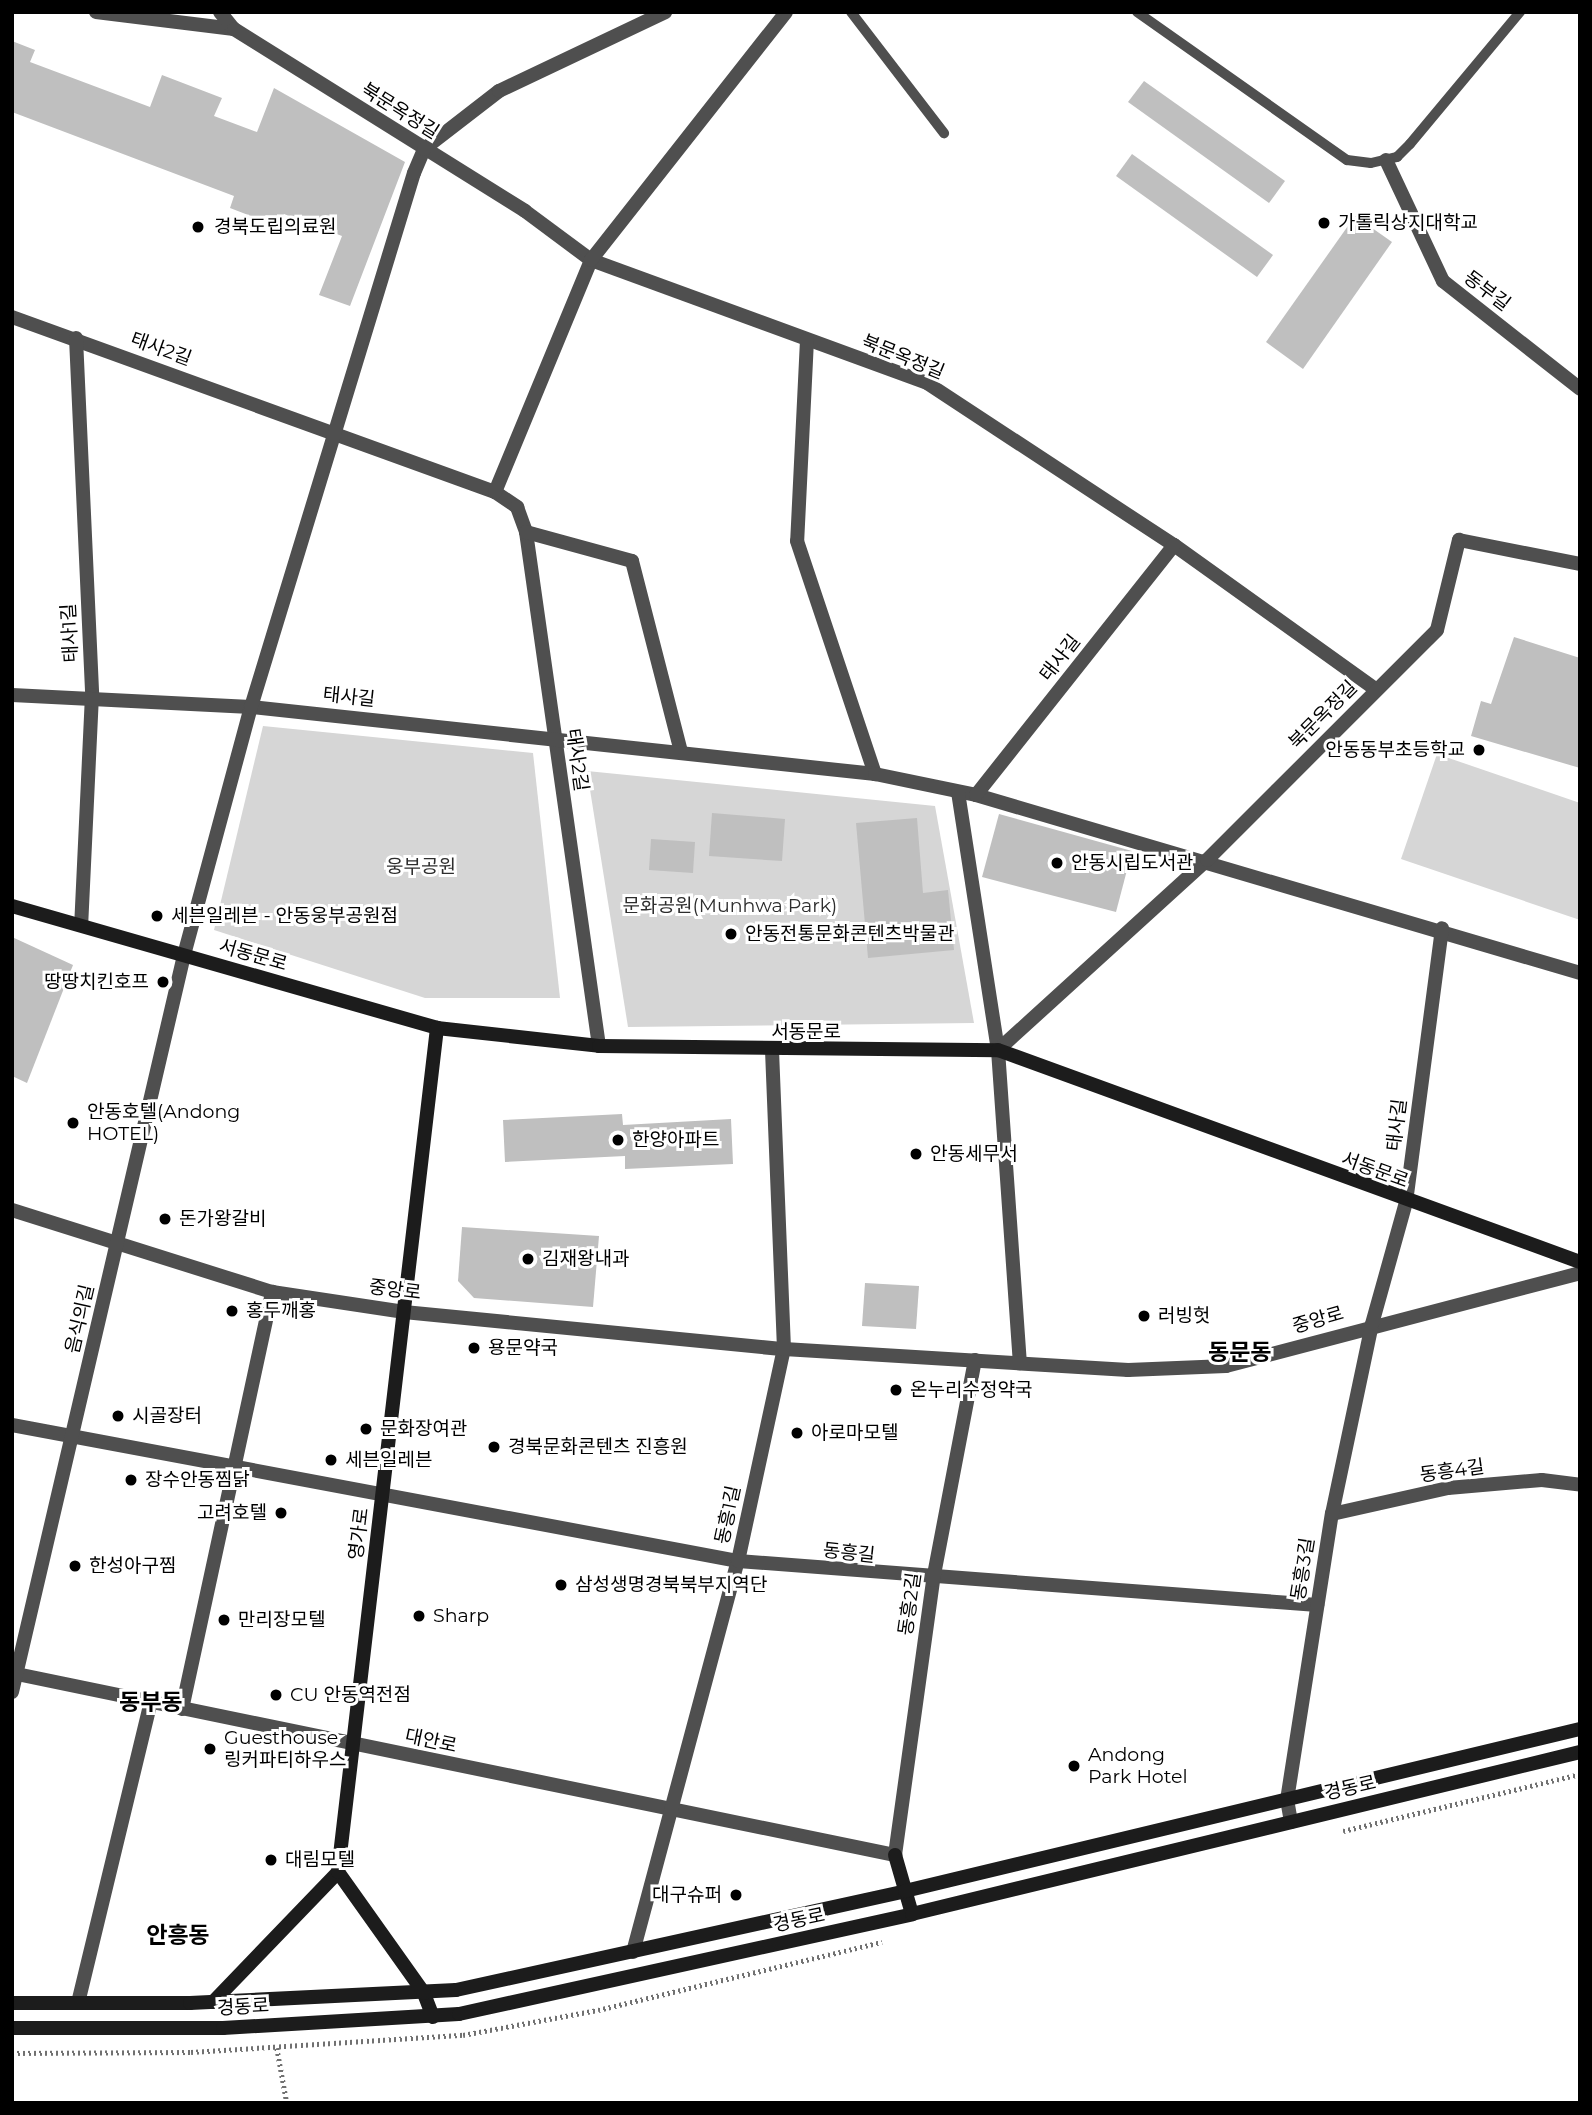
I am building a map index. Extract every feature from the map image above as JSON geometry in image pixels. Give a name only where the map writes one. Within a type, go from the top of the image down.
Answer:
[{"type":"street","points":[[96,12],[234,29]]},
{"type":"street","name":"북문옥정길","points":[[220,12],[234,29],[525,211],[591,260],[927,383],[1174,545],[1375,690],[1207,860]]},
{"type":"street","points":[[335,433],[424,149],[499,91],[665,12]]},
{"type":"street","points":[[495,492],[591,260],[786,12]]},
{"type":"street","name":"동부길","points":[[1386,160],[1443,281],[1580,389]]},
{"type":"street","name":"태사2길","points":[[12,317],[495,492],[517,507],[526,532],[599,1046]]},
{"type":"street","name":"태사1길","points":[[76,338],[92,695],[80,925]]},
{"type":"street","points":[[807,340],[797,541],[876,774]]},
{"type":"street","name":"음식의길","points":[[12,1692],[14,1674],[184,955],[251,707],[335,433]]},
{"type":"street","points":[[526,532],[632,561],[681,752]]},
{"type":"street","points":[[1375,690],[1437,630],[1459,540],[1580,564]]},
{"type":"street","name":"태사길","points":[[976,795],[1174,545]]},
{"type":"street","name":"태사길","points":[[12,695],[92,695],[251,707],[555,737],[876,774],[976,795],[1442,928],[1580,972]]},
{"type":"street","points":[[958,792],[998,1050],[1020,1363]]},
{"type":"street","points":[[998,1050],[1207,860]]},
{"type":"street","name":"서동문로","points":[[12,905],[437,1028],[599,1046],[772,1051],[998,1050],[1406,1202],[1580,1262]]},
{"type":"street","name":"태사길","points":[[1372,1325],[1406,1202],[1442,928]]},
{"type":"street","name":"영가로","points":[[338,1872],[437,1028]]},
{"type":"street","points":[[772,1051],[784,1349]]},
{"type":"street","name":"중앙로","points":[[12,1210],[272,1292],[404,1312],[784,1349],[1128,1370],[1226,1367],[1372,1325],[1580,1273]]},
{"type":"street","points":[[182,1709],[272,1292]]},
{"type":"street","name":"동흥3길","points":[[1291,1822],[1287,1800],[1317,1605],[1332,1514],[1372,1325]]},
{"type":"street","name":"동흥1길","points":[[672,1810],[737,1561],[784,1349]]},
{"type":"street","name":"동흥2길","points":[[895,1855],[933,1580],[975,1360]]},
{"type":"street","name":"동흥길","points":[[12,1424],[382,1499],[737,1561],[933,1580],[1317,1605]]},
{"type":"street","name":"동흥4길","points":[[1332,1514],[1448,1488],[1542,1480],[1580,1485]]},
{"type":"street","name":"대안로","points":[[14,1674],[895,1855]]},
{"type":"street","points":[[78,2003],[151,1702]]},
{"type":"street","name":"경동로","points":[[12,2003],[213,2001],[424,1993],[633,1952],[905,1891],[1580,1730]]},
{"type":"street","name":"경동로","points":[[12,2028],[223,2028],[433,2017],[912,1914],[1580,1752]]},
{"type":"street","points":[[633,1952],[672,1810]]},
{"type":"street","points":[[895,1855],[912,1914]]},
{"type":"street","points":[[213,2001],[338,1872],[424,1993],[433,2017]]},
{"type":"lane","points":[[851,12],[944,133]]},
{"type":"lane","points":[[1137,12],[1347,160],[1386,160],[1410,144],[1520,12]]},
{"type":"path","points":[[277,2048],[286,2103]]},
{"type":"green space","name":"웅부공원","points":[[263,726],[533,753],[560,998],[425,998],[214,930]]},
{"type":"green space","points":[[1437,754],[1580,803],[1580,920],[1401,859]]},
{"type":"green space","name":"문화공원(Munhwa Park)","points":[[587,771],[935,806],[974,1023],[628,1027]]},
{"type":"building","points":[[12,41],[35,50],[30,62],[150,107],[162,75],[222,98],[214,116],[257,132],[274,88],[405,162],[350,306],[319,295],[342,236],[284,214],[279,227],[230,208],[234,196],[12,112]]},
{"type":"building","points":[[1144,81],[1285,181],[1269,203],[1128,102]]},
{"type":"building","points":[[1132,154],[1273,255],[1257,277],[1116,176]]},
{"type":"building","points":[[1355,216],[1392,242],[1303,369],[1266,342]]},
{"type":"building","points":[[1514,637],[1580,658],[1580,768],[1471,736],[1481,701],[1491,704]]},
{"type":"building","points":[[712,813],[785,819],[782,861],[709,856]]},
{"type":"building","name":"안동시립도서관","points":[[999,814],[1132,851],[1116,912],[982,877]]},
{"type":"building","points":[[917,818],[923,893],[948,890],[954,950],[868,958],[856,823]]},
{"type":"building","points":[[651,839],[695,842],[693,873],[649,870]]},
{"type":"building","points":[[12,937],[73,965],[27,1083],[12,1076]]},
{"type":"building","name":"한양아파트","points":[[622,1114],[623,1125],[731,1119],[733,1164],[625,1169],[625,1156],[505,1162],[503,1120]]},
{"type":"building","name":"김재왕내과","points":[[462,1227],[599,1236],[593,1307],[474,1298],[458,1281]]},
{"type":"building","points":[[865,1283],[919,1286],[916,1329],[862,1326]]},
{"type":"place","name":"가톨릭상지대학교","points":[[1324,223]]},
{"type":"place","name":"경북도립의료원","points":[[198,227]]},
{"type":"place","name":"안동동부초등학교","points":[[1479,750]]},
{"type":"place","name":"안동시립도서관","points":[[1057,863]]},
{"type":"place","name":"세븐일레븐 - 안동웅부공원점","points":[[157,916]]},
{"type":"place","name":"안동전통문화콘텐츠박물관","points":[[731,934]]},
{"type":"place","name":"땅땅치킨호프","points":[[163,982]]},
{"type":"place","name":"안동호텔(Andong HOTEL)","points":[[73,1123]]},
{"type":"place","name":"한양아파트","points":[[618,1140]]},
{"type":"place","name":"안동세무서","points":[[916,1154]]},
{"type":"place","name":"돈가왕갈비","points":[[165,1219]]},
{"type":"place","name":"김재왕내과","points":[[528,1259]]},
{"type":"place","name":"홍두깨홍","points":[[232,1311]]},
{"type":"place","name":"러빙헛","points":[[1144,1316]]},
{"type":"place","name":"용문약국","points":[[474,1348]]},
{"type":"place","name":"온누리수정약국","points":[[896,1390]]},
{"type":"place","name":"시골장터","points":[[118,1416]]},
{"type":"place","name":"문화장여관","points":[[366,1429]]},
{"type":"place","name":"아로마모텔","points":[[797,1433]]},
{"type":"place","name":"경북문화콘텐츠 진흥원","points":[[494,1447]]},
{"type":"place","name":"세븐일레븐","points":[[331,1460]]},
{"type":"place","name":"장수안동찜닭","points":[[131,1480]]},
{"type":"place","name":"고려호텔","points":[[281,1513]]},
{"type":"place","name":"한성아구찜","points":[[75,1566]]},
{"type":"place","name":"삼성생명경북북부지역단","points":[[561,1585]]},
{"type":"place","name":"Sharp","points":[[419,1616]]},
{"type":"place","name":"만리장모텔","points":[[224,1620]]},
{"type":"place","name":"CU 안동역전점","points":[[276,1695]]},
{"type":"place","name":"Guesthouse 링커파티하우스","points":[[210,1749]]},
{"type":"place","name":"Andong Park Hotel","points":[[1074,1766]]},
{"type":"place","name":"대림모텔","points":[[271,1860]]},
{"type":"place","name":"대구슈퍼","points":[[736,1895]]},
{"type":"district","name":"동문동","points":[[1240,1352]]},
{"type":"district","name":"동부동","points":[[151,1702]]},
{"type":"district","name":"안흥동","points":[[178,1935]]}]
